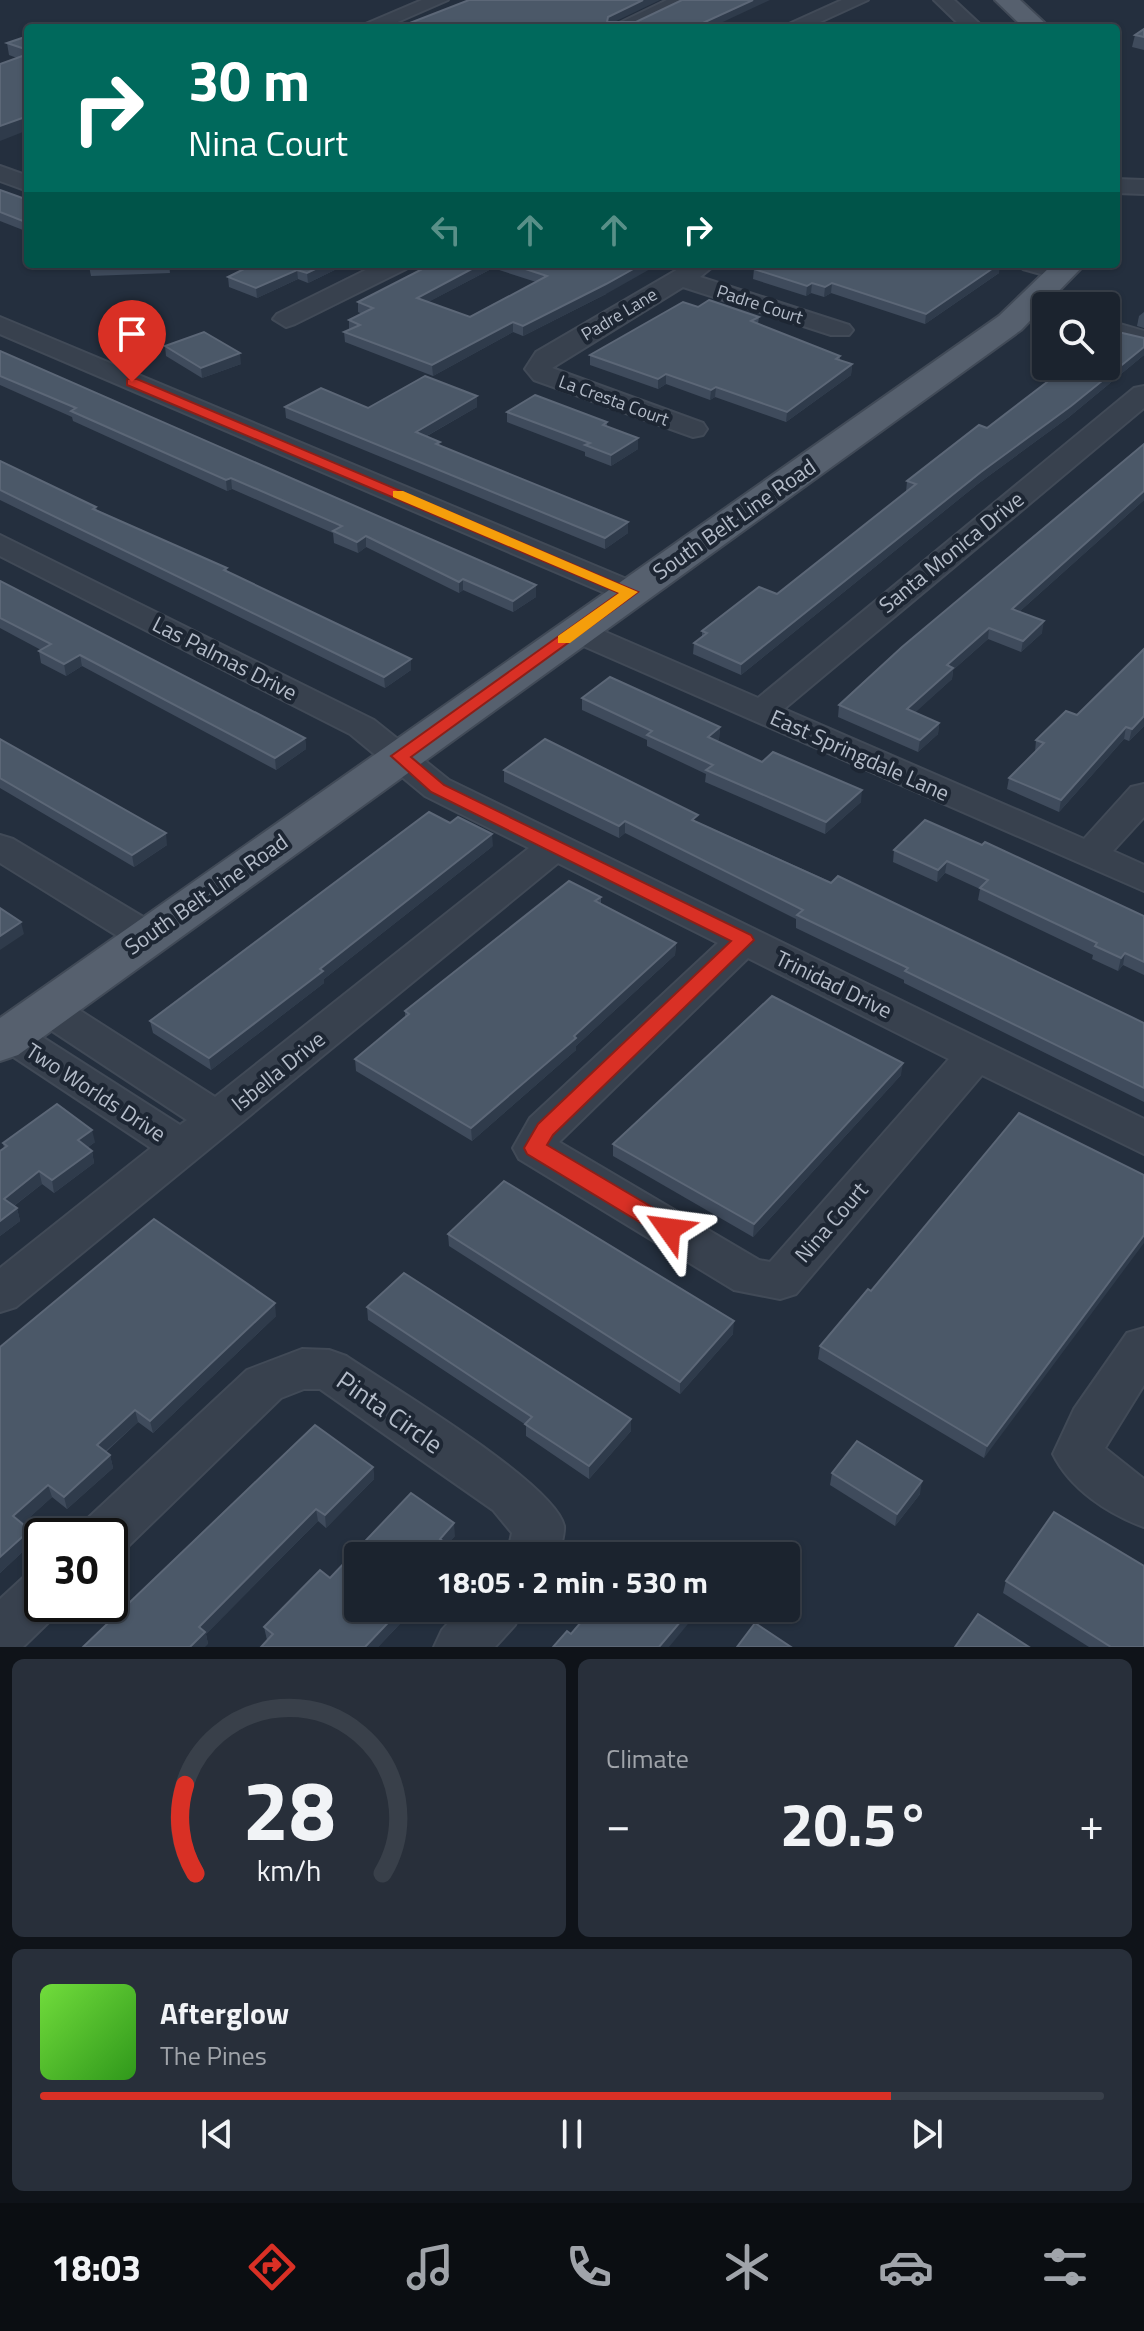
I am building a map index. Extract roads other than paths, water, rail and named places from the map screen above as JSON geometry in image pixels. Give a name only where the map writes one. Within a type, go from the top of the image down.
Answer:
[{"type":"main road","points":[[1006,0],[1033,24]]},
{"type":"main road","name":"South Belt Line Road","points":[[1044,292],[1055,268]]},
{"type":"main road","name":"South Belt Line Road","points":[[5,1039],[630,592],[1010,323],[1032,312]]},
{"type":"street","points":[[376,24],[439,0]]},
{"type":"street","points":[[628,24],[683,0]]},
{"type":"street","points":[[800,24],[859,0]]},
{"type":"street","points":[[943,0],[970,24]]},
{"type":"street","points":[[0,164],[24,156]]},
{"type":"street","points":[[0,173],[24,182]]},
{"type":"street","points":[[1120,186],[1144,187]]},
{"type":"street","points":[[286,319],[389,268]]},
{"type":"street","name":"Padre Lane","points":[[538,369],[545,358],[697,268]]},
{"type":"street","name":"Padre Court","points":[[680,278],[840,330]]},
{"type":"street","points":[[0,325],[630,592]]},
{"type":"street","points":[[1120,332],[1144,339]]},
{"type":"street","name":"La Cresta Court","points":[[538,369],[543,374],[693,429]]},
{"type":"street","name":"Santa Monica Drive","points":[[761,712],[1144,394]]},
{"type":"street","name":"Las Palmas Drive","points":[[0,544],[362,727],[437,788]]},
{"type":"street","name":"East Springdale Lane","points":[[576,631],[1144,879]]},
{"type":"street","name":"Trinidad Drive","points":[[437,788],[1144,1138]]},
{"type":"street","points":[[1089,855],[1144,795]]},
{"type":"street","name":"Isbella Drive","points":[[0,1294],[555,846]]},
{"type":"street","points":[[0,847],[146,936]]},
{"type":"street","name":"Nina Court","points":[[744,940],[545,1129],[534,1148],[750,1277],[780,1281],[977,1054]]},
{"type":"street","name":"Two Worlds Drive","points":[[48,1009],[217,1119]]},
{"type":"street","name":"Two Worlds Drive","points":[[5,1039],[182,1147]]},
{"type":"street","points":[[1144,1347],[1091,1424],[1078,1454],[1108,1483],[1144,1505]]},
{"type":"street","name":"Pinta Circle","points":[[123,1518],[264,1384],[302,1369],[329,1370],[511,1495],[539,1527],[536,1542]]},
{"type":"street","points":[[0,1634],[24,1611]]},
{"type":"street","points":[[461,1647],[483,1622]]}]
